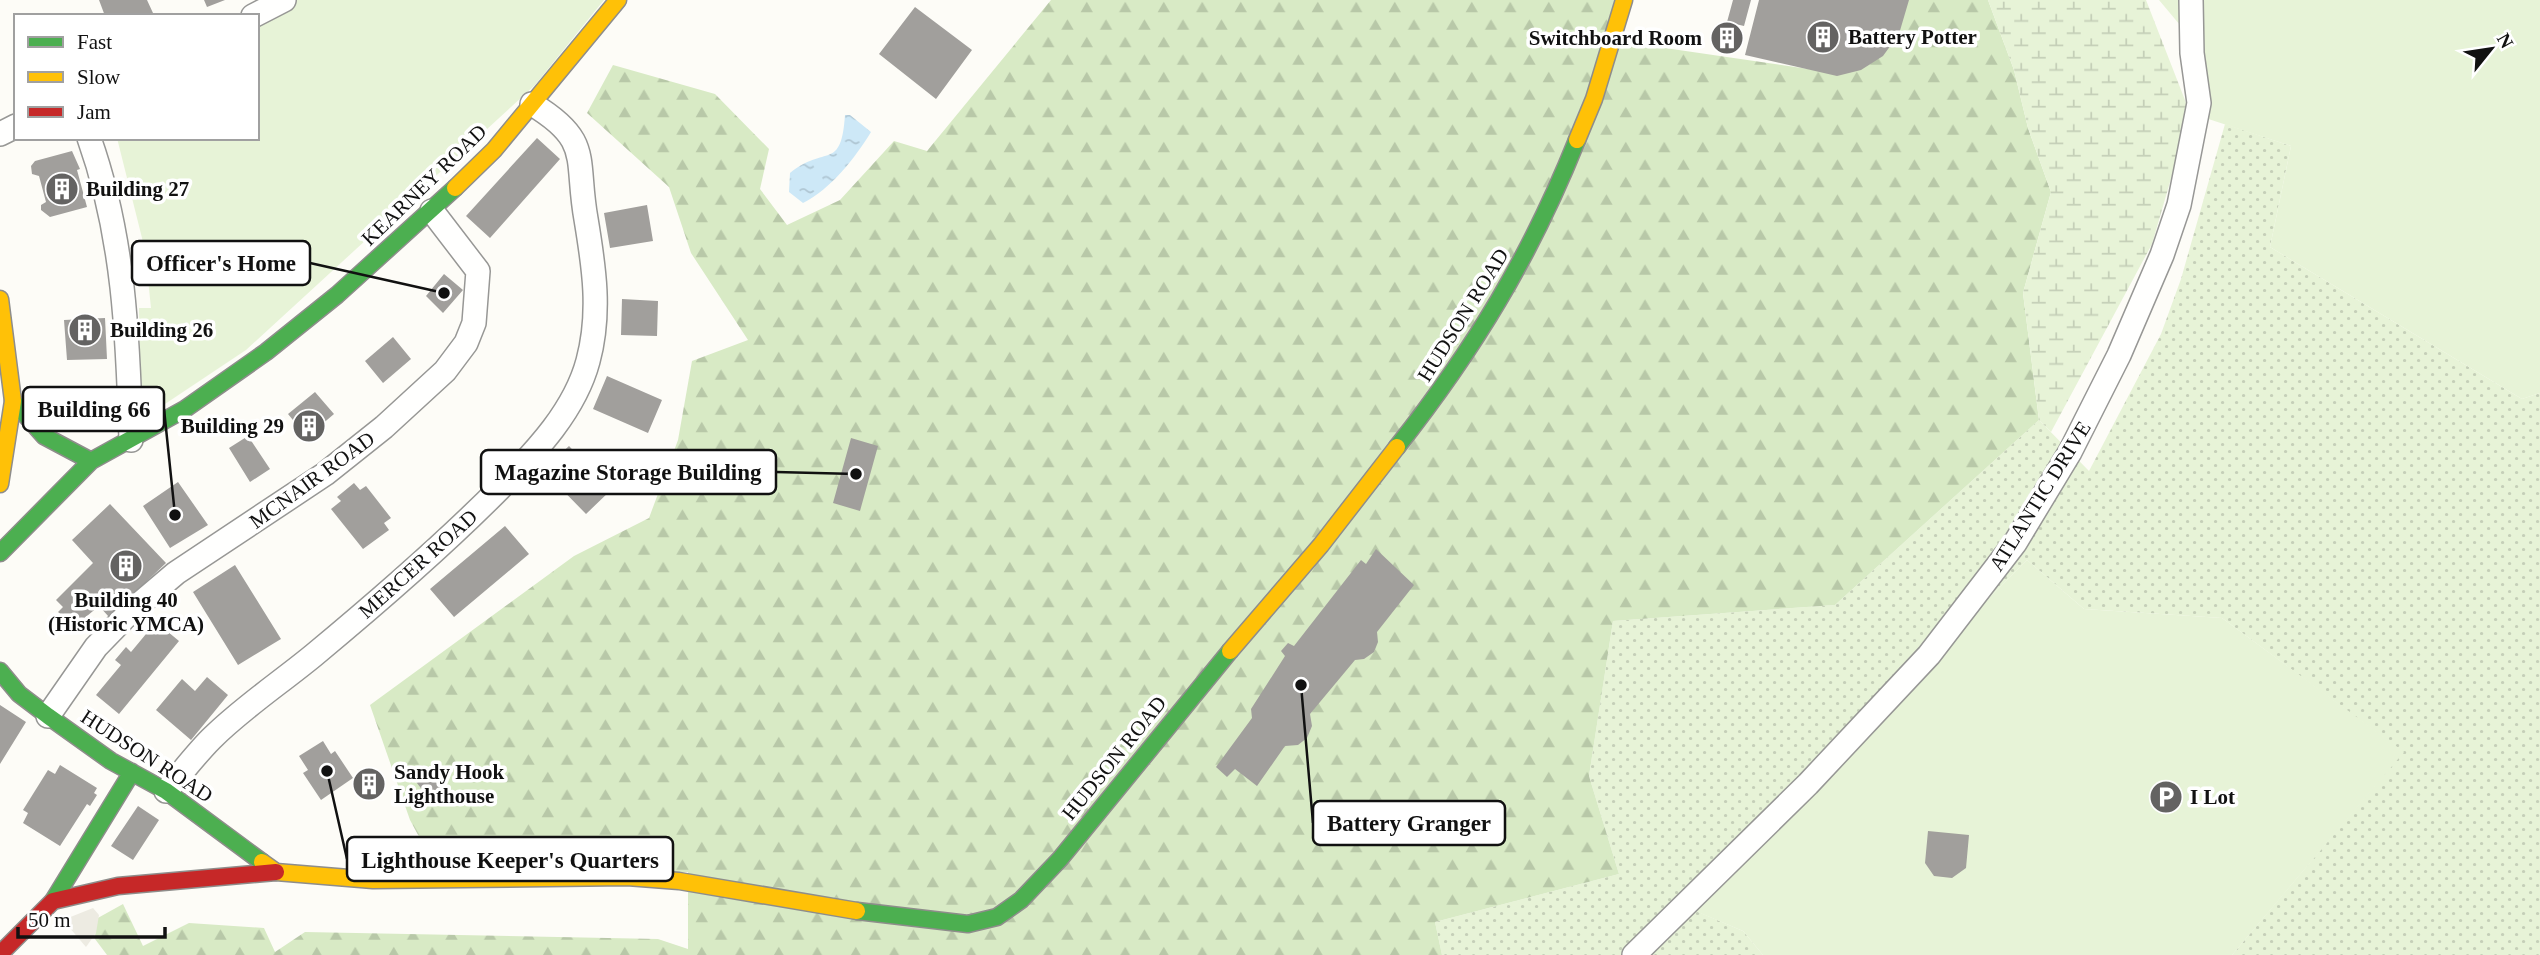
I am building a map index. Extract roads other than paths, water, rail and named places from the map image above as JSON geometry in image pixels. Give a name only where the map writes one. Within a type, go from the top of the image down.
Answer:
[{"type":"street","points":[[257,14],[284,0]]},
{"type":"street","name":"KEARNEY ROAD","points":[[0,552],[91,461],[185,409],[266,352],[337,295],[432,211],[494,150],[618,0]]},
{"type":"street","name":"HUDSON ROAD","points":[[53,901],[118,886],[276,872],[373,880],[627,877],[680,881],[900,918],[968,924],[997,917],[1021,900],[1059,859],[1202,684],[1321,545],[1450,380],[1517,273],[1555,195],[1594,99],[1624,0]]},
{"type":"street","name":"ATLANTIC DRIVE","points":[[1634,955],[1808,784],[1929,655],[2015,543],[2070,452],[2119,355],[2162,255],[2179,205],[2199,103],[2192,53],[2191,0]]},
{"type":"street","name":"MERCER ROAD","points":[[166,791],[212,738],[412,573],[475,515],[538,449],[572,401],[588,363],[595,320],[596,273],[582,198],[580,151],[559,120],[532,104]]},
{"type":"street","points":[[90,140],[103,179],[124,282],[131,440]]},
{"type":"street","name":"MCNAIR ROAD","points":[[48,716],[96,647],[130,612],[176,573],[325,474],[384,427],[445,371],[466,343],[474,323],[478,271],[432,211]]},
{"type":"street","points":[[0,299],[13,401],[0,484]]},
{"type":"street","points":[[13,401],[44,436],[91,461]]},
{"type":"street","name":"HUDSON ROAD","points":[[0,671],[19,694],[48,716],[132,772],[166,791],[276,872]]},
{"type":"street","points":[[0,954],[53,901],[81,851],[132,772]]},
{"type":"water","points":[[845,115],[850,115],[871,132],[842,172],[823,190],[803,203],[789,192],[790,173],[835,151],[840,144]]},
{"type":"place","name":"Battery Potter","points":[[1823,37]]},
{"type":"place","name":"Switchboard Room","points":[[1727,38]]},
{"type":"place","name":"Building 27","points":[[62,189]]},
{"type":"place","name":"Officer's Home","points":[[444,293]]},
{"type":"place","name":"Building 26","points":[[85,330]]},
{"type":"place","name":"Building 29","points":[[309,426]]},
{"type":"place","name":"Magazine Storage Building","points":[[856,474]]},
{"type":"place","name":"Building 66","points":[[175,515]]},
{"type":"place","name":"Building 40 (Historic YMCA)","points":[[126,566]]},
{"type":"place","name":"Battery Granger","points":[[1301,685]]},
{"type":"place","name":"Lighthouse Keeper's Quarters","points":[[327,771]]},
{"type":"place","name":"Sandy Hook Lighthouse","points":[[369,784]]},
{"type":"place","name":"I Lot","points":[[2166,797]]}]
